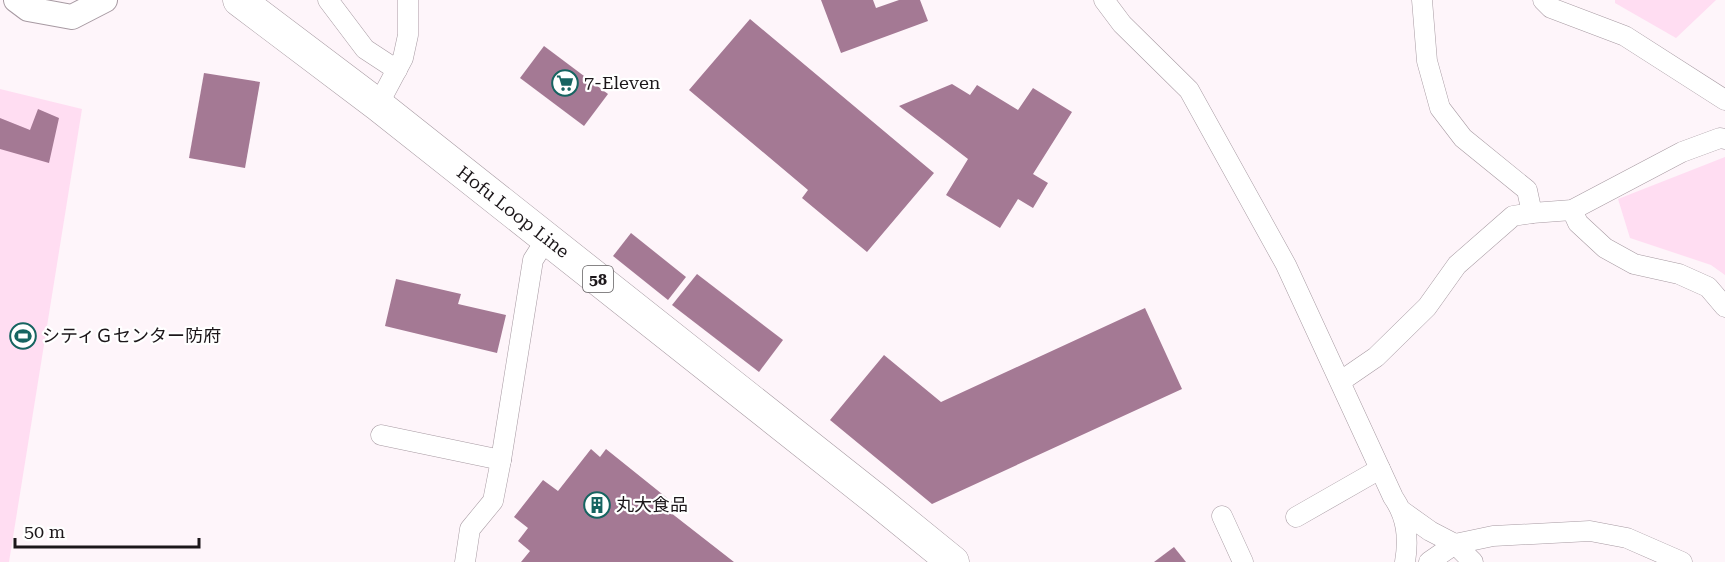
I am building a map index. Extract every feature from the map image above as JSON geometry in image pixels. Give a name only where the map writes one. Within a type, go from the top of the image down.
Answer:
[{"type":"main road","name":"Hofu Loop Line","points":[[239,0],[378,105],[547,238],[953,562]]},
{"type":"street","points":[[16,0],[28,9],[72,17],[105,0]]},
{"type":"street","points":[[328,0],[365,49],[397,70]]},
{"type":"street","points":[[378,105],[404,58],[408,35],[408,0]]},
{"type":"street","points":[[1104,0],[1122,24],[1189,90],[1286,265],[1393,497],[1402,511],[1407,534],[1406,562]]},
{"type":"street","points":[[1422,0],[1427,60],[1440,108],[1463,138],[1527,190],[1532,213]]},
{"type":"street","points":[[1543,0],[1551,8],[1625,36],[1725,100]]},
{"type":"street","points":[[1341,381],[1376,357],[1427,308],[1457,265],[1513,216],[1572,210],[1682,152],[1720,138],[1725,139]]},
{"type":"street","points":[[1572,210],[1578,223],[1605,248],[1634,264],[1679,274],[1708,287],[1725,307]]},
{"type":"street","points":[[465,562],[470,529],[493,501],[533,260],[547,238]]},
{"type":"street","points":[[381,435],[501,460]]},
{"type":"street","points":[[1296,517],[1380,469]]},
{"type":"street","points":[[1402,511],[1430,531],[1455,544],[1473,562]]},
{"type":"street","points":[[1222,516],[1243,562]]},
{"type":"street","points":[[1429,562],[1455,544],[1493,536],[1590,531],[1627,537],[1682,562]]},
{"type":"shaded area","points":[[1615,0],[1716,0],[1676,38],[1615,3]]},
{"type":"shaded area","name":"シティＧセンター防府","points":[[0,89],[82,109],[9,562],[0,562]]},
{"type":"shaded area","points":[[1725,157],[1725,275],[1711,265],[1630,238],[1618,199]]},
{"type":"building","points":[[821,0],[873,0],[876,8],[899,0],[920,0],[928,21],[841,53]]},
{"type":"building","points":[[750,19],[934,173],[867,252],[802,198],[808,190],[689,90]]},
{"type":"building","points":[[544,46],[608,94],[584,126],[520,78]]},
{"type":"building","points":[[204,73],[260,82],[245,168],[189,158]]},
{"type":"building","points":[[952,84],[970,95],[977,85],[1018,110],[1033,88],[1072,112],[1033,174],[1048,183],[1033,208],[1018,199],[1000,228],[946,195],[968,159],[899,106]]},
{"type":"building","points":[[38,109],[59,118],[49,163],[0,149],[0,118],[30,130]]},
{"type":"building","points":[[631,233],[686,277],[668,300],[613,256]]},
{"type":"building","points":[[697,274],[783,340],[759,372],[672,305]]},
{"type":"building","points":[[396,279],[461,294],[458,304],[506,315],[497,353],[385,326]]},
{"type":"building","points":[[1145,308],[1182,389],[932,504],[830,420],[884,355],[941,402]]},
{"type":"building","name":"丸大食品","points":[[591,449],[600,457],[606,449],[672,502],[666,509],[734,562],[521,562],[530,551],[518,541],[528,528],[514,517],[543,480],[558,491]]},
{"type":"building","points":[[1174,547],[1186,562],[1154,562]]},
{"type":"place","name":"7-Eleven","points":[[565,83]]},
{"type":"place","name":"シティＧセンター防府","points":[[23,336]]},
{"type":"place","name":"丸大食品","points":[[597,505]]}]
